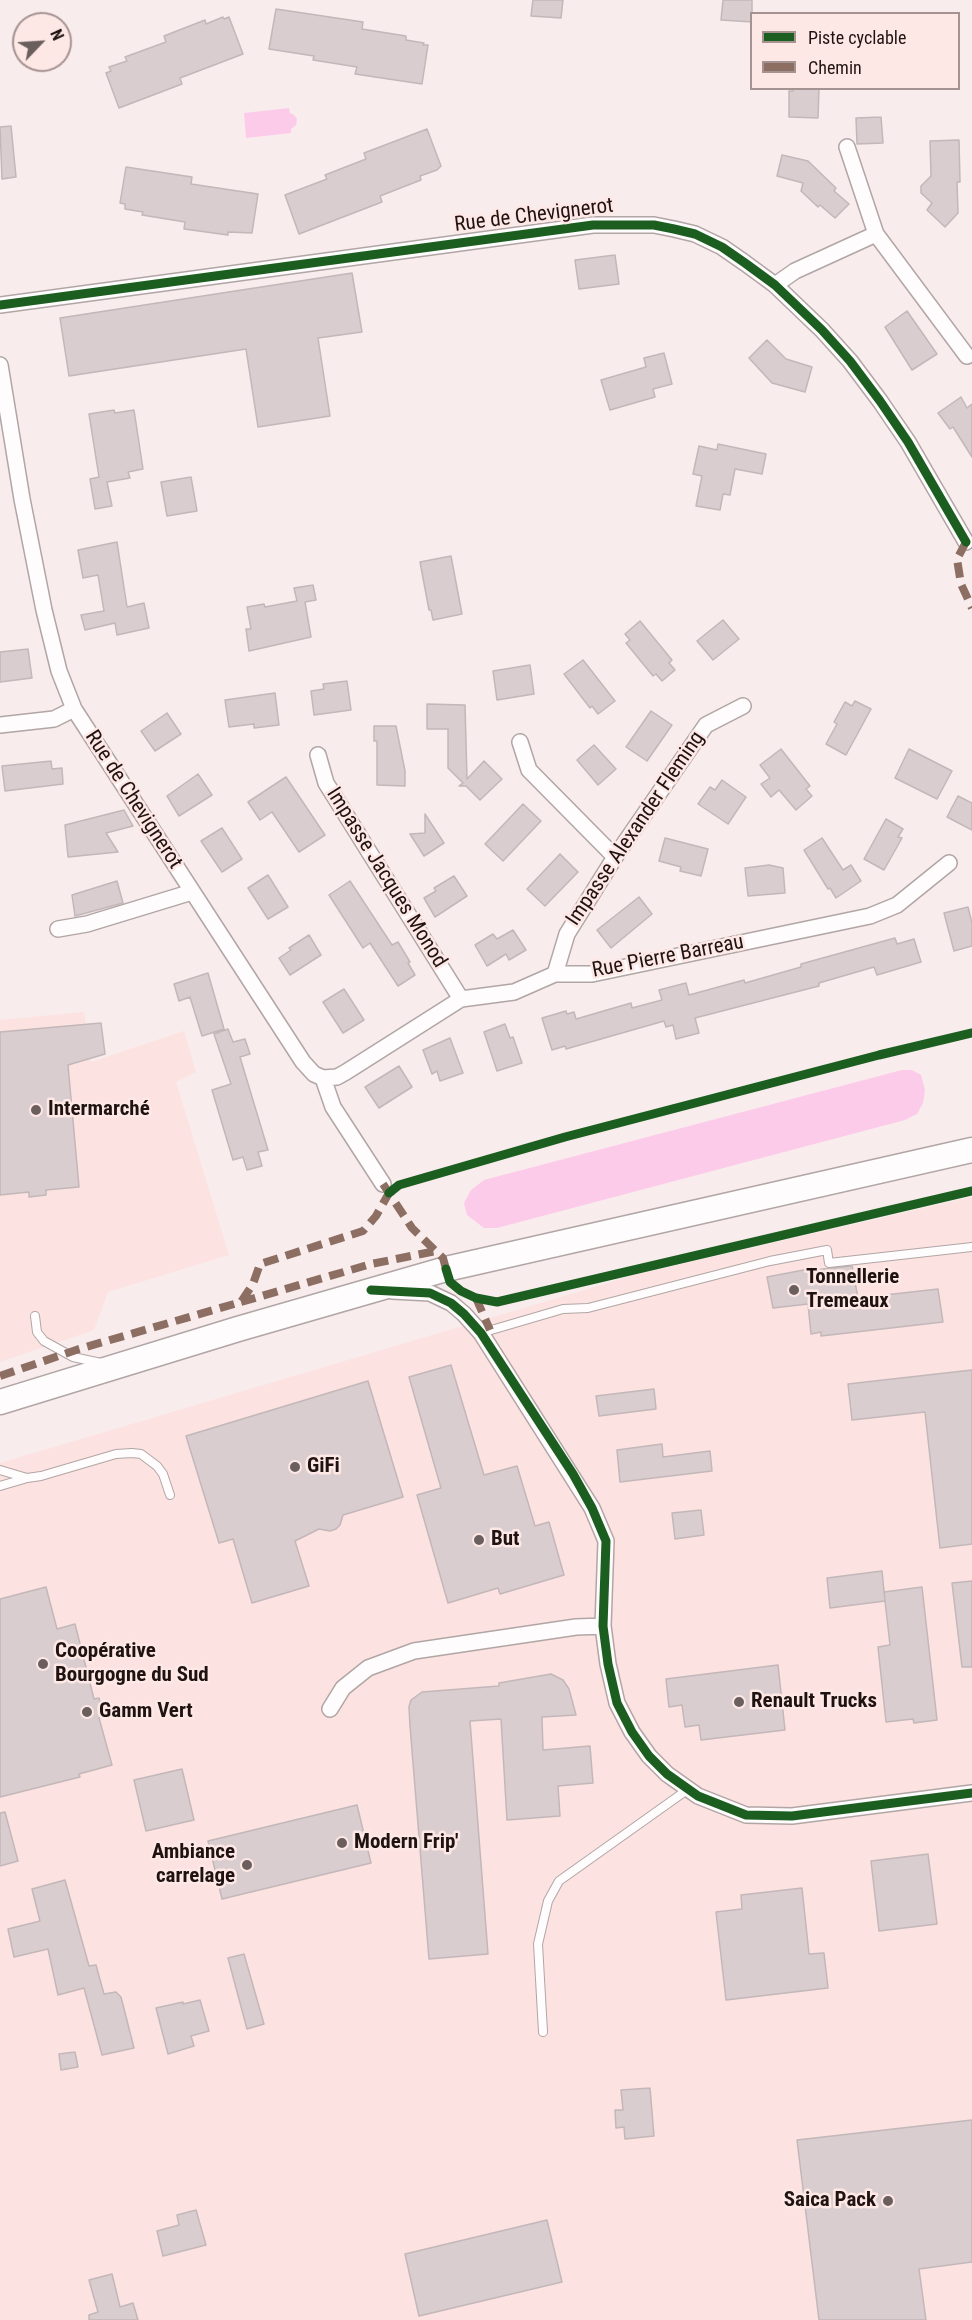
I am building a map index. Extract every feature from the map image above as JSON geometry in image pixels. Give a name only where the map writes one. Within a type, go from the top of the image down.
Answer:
[{"type":"main road","points":[[0,1402],[371,1290],[537,1248],[972,1150]]},
{"type":"street","points":[[847,147],[876,234],[967,356]]},
{"type":"street","name":"Rue de Chevignerot","points":[[0,305],[593,225],[654,225],[695,234],[722,247],[775,285],[822,330],[850,361],[908,442],[966,542]]},
{"type":"street","points":[[775,285],[795,271],[876,234]]},
{"type":"street","name":"Rue de Chevignerot","points":[[0,365],[22,499],[44,610],[59,671],[74,709],[303,1062],[314,1074],[323,1078],[333,1107],[383,1184]]},
{"type":"street","name":"Impasse Alexander Fleming","points":[[555,974],[567,934],[615,857],[706,725],[743,706]]},
{"type":"street","points":[[0,725],[54,719],[74,709]]},
{"type":"street","points":[[520,742],[529,770],[615,857]]},
{"type":"street","name":"Impasse Jacques Monod","points":[[318,754],[326,783],[460,999]]},
{"type":"street","name":"Rue Pierre Barreau","points":[[323,1078],[337,1077],[346,1072],[460,999],[514,992],[555,974],[592,974],[870,916],[897,905],[949,863]]},
{"type":"street","points":[[58,929],[87,924],[192,892]]},
{"type":"street","points":[[371,1290],[420,1292],[441,1297],[464,1314],[480,1333],[592,1508],[606,1541],[603,1626],[608,1664],[617,1703],[648,1756],[687,1790],[746,1815],[792,1816],[972,1793]]},
{"type":"street","points":[[330,1708],[343,1688],[368,1668],[414,1650],[576,1627],[603,1626]]},
{"type":"lane","points":[[480,1333],[563,1309],[588,1308],[770,1261],[827,1250],[829,1263],[972,1247]]},
{"type":"lane","points":[[34,1316],[37,1332],[44,1341],[73,1357],[117,1366]]},
{"type":"lane","points":[[0,1486],[116,1454],[132,1453],[141,1454],[157,1467],[163,1474],[170,1495]]},
{"type":"lane","points":[[0,1470],[27,1478]]},
{"type":"lane","points":[[543,2032],[538,1944],[548,1901],[559,1881],[687,1790]]},
{"type":"shaded area","points":[[289,108],[290,113],[297,119],[291,133],[246,138],[244,113]]},
{"type":"shaded area","points":[[84,1012],[91,1062],[184,1031],[196,1072],[176,1082],[229,1255],[108,1292],[94,1330],[0,1362],[0,1020]]},
{"type":"shaded area","points":[[902,1070],[912,1070],[921,1075],[925,1090],[923,1103],[917,1114],[905,1120],[497,1228],[484,1228],[467,1215],[464,1203],[471,1190],[484,1180]]},
{"type":"shaded area","points":[[972,1197],[972,2320],[0,2320],[0,1463],[635,1275]]},
{"type":"building","points":[[533,0],[563,0],[561,18],[531,16]]},
{"type":"building","points":[[723,0],[752,0],[750,22],[721,20]]},
{"type":"building","points":[[276,9],[363,22],[362,29],[406,36],[406,40],[428,45],[422,84],[355,74],[357,67],[313,60],[314,56],[269,49]]},
{"type":"building","points":[[223,17],[224,19],[229,17],[243,54],[180,78],[182,84],[119,108],[106,73],[111,71],[109,67],[127,61],[125,57],[166,42],[164,36],[205,20],[206,24]]},
{"type":"building","points":[[819,90],[818,118],[789,117],[789,91]]},
{"type":"building","points":[[881,117],[883,143],[857,144],[856,118]]},
{"type":"building","points":[[11,126],[16,177],[2,179],[0,127]]},
{"type":"building","points":[[427,129],[441,166],[437,170],[420,176],[421,180],[380,196],[382,202],[299,234],[285,195],[327,179],[325,175],[366,159],[364,153]]},
{"type":"building","points":[[959,140],[958,213],[945,227],[927,210],[932,203],[921,193],[921,186],[931,176],[930,141]]},
{"type":"building","points":[[782,155],[808,161],[836,188],[834,191],[849,204],[835,218],[820,205],[818,207],[801,191],[803,183],[777,176]]},
{"type":"building","points":[[126,167],[192,177],[191,184],[258,194],[252,233],[228,232],[228,235],[184,229],[185,222],[142,215],[143,212],[125,209],[125,204],[120,203]]},
{"type":"building","points":[[615,255],[619,284],[579,289],[575,260]]},
{"type":"building","points":[[352,273],[362,332],[318,338],[330,416],[258,427],[246,349],[69,376],[60,318]]},
{"type":"building","points":[[907,311],[937,354],[912,370],[885,327]]},
{"type":"building","points":[[767,340],[786,359],[812,367],[805,392],[772,383],[749,358]]},
{"type":"building","points":[[664,353],[672,384],[653,389],[655,397],[610,410],[601,380],[646,367],[644,358]]},
{"type":"building","points":[[961,397],[967,408],[972,404],[972,457],[953,427],[950,429],[938,413]]},
{"type":"building","points":[[114,410],[115,413],[134,410],[143,469],[128,472],[130,478],[107,482],[112,506],[95,509],[90,479],[99,477],[89,414]]},
{"type":"building","points":[[718,444],[766,454],[762,474],[735,469],[730,495],[723,494],[720,510],[696,506],[702,476],[693,474],[699,446],[717,450]]},
{"type":"building","points":[[191,477],[197,511],[167,516],[161,482]]},
{"type":"building","points":[[117,542],[127,607],[144,603],[149,628],[117,635],[115,623],[85,630],[81,615],[104,611],[98,575],[83,578],[78,550]]},
{"type":"building","points":[[451,556],[462,614],[433,620],[420,562]]},
{"type":"building","points":[[313,585],[316,600],[305,602],[311,637],[249,651],[246,629],[251,629],[247,607],[264,604],[265,607],[297,601],[294,588]]},
{"type":"building","points":[[723,620],[739,639],[713,660],[697,641]]},
{"type":"building","points":[[640,621],[672,660],[669,663],[675,670],[662,681],[656,674],[653,676],[626,643],[630,640],[625,634]]},
{"type":"building","points":[[28,649],[32,678],[0,682],[0,652]]},
{"type":"building","points":[[583,660],[615,701],[598,714],[592,706],[590,708],[564,674]]},
{"type":"building","points":[[530,665],[534,694],[497,700],[493,671]]},
{"type":"building","points":[[347,681],[351,710],[314,715],[311,691],[324,689],[323,684]]},
{"type":"building","points":[[275,693],[279,725],[254,728],[254,724],[229,727],[225,700]]},
{"type":"building","points":[[855,701],[871,709],[846,755],[826,744],[845,702],[852,706]]},
{"type":"building","points":[[427,704],[465,705],[467,779],[484,761],[502,779],[480,800],[466,786],[459,786],[463,783],[448,768],[448,729],[427,729]]},
{"type":"building","points":[[651,711],[672,725],[647,761],[626,747]]},
{"type":"building","points":[[167,713],[181,734],[155,751],[141,731]]},
{"type":"building","points":[[374,726],[396,726],[405,771],[405,786],[377,785],[377,741],[374,741]]},
{"type":"building","points":[[594,745],[616,769],[598,785],[577,760]]},
{"type":"building","points":[[781,749],[810,786],[806,789],[812,796],[796,810],[779,790],[771,797],[761,784],[770,778],[760,765]]},
{"type":"building","points":[[909,749],[952,771],[937,799],[895,778]]},
{"type":"building","points":[[51,761],[52,769],[62,768],[63,784],[5,791],[2,766]]},
{"type":"building","points":[[198,774],[212,795],[179,816],[167,796]]},
{"type":"building","points":[[286,777],[325,835],[299,852],[272,812],[260,820],[248,802]]},
{"type":"building","points":[[722,780],[746,797],[728,824],[698,804],[710,787],[715,790]]},
{"type":"building","points":[[958,796],[972,803],[972,830],[947,817]]},
{"type":"building","points":[[523,804],[541,821],[503,861],[485,844]]},
{"type":"building","points":[[124,810],[133,826],[106,833],[118,852],[68,857],[65,825]]},
{"type":"building","points":[[425,814],[444,843],[424,856],[410,834],[425,833]]},
{"type":"building","points":[[886,819],[903,829],[898,837],[902,838],[884,870],[864,859]]},
{"type":"building","points":[[222,828],[242,859],[222,872],[201,841]]},
{"type":"building","points":[[665,838],[708,849],[701,876],[680,871],[681,867],[659,861]]},
{"type":"building","points":[[822,838],[843,870],[851,865],[861,881],[836,898],[804,850]]},
{"type":"building","points":[[560,854],[578,872],[545,906],[527,889]]},
{"type":"building","points":[[769,865],[783,868],[785,893],[748,896],[745,868]]},
{"type":"building","points":[[268,875],[288,907],[268,919],[248,888]]},
{"type":"building","points":[[454,876],[467,896],[435,917],[424,898],[436,891],[434,888]]},
{"type":"building","points":[[117,881],[123,903],[75,916],[72,895]]},
{"type":"building","points":[[350,881],[392,945],[398,942],[410,962],[408,963],[415,975],[398,986],[370,943],[363,948],[329,895]]},
{"type":"building","points":[[639,897],[652,914],[611,948],[597,930]]},
{"type":"building","points":[[968,907],[972,923],[972,946],[954,951],[944,913]]},
{"type":"building","points":[[513,930],[526,950],[509,960],[506,954],[487,966],[475,945],[493,934],[497,939]]},
{"type":"building","points":[[309,935],[321,955],[290,975],[279,958],[291,950],[289,948]]},
{"type":"building","points":[[895,938],[897,944],[914,939],[921,962],[877,975],[874,967],[819,983],[819,986],[695,1018],[699,1033],[676,1039],[673,1025],[666,1027],[664,1021],[566,1049],[565,1046],[552,1050],[542,1018],[566,1011],[567,1014],[574,1012],[576,1019],[631,1003],[632,1008],[662,1000],[659,990],[686,983],[689,995],[744,980],[745,983],[801,967],[801,964]]},
{"type":"building","points":[[208,973],[224,1029],[202,1036],[190,997],[179,1001],[174,984]]},
{"type":"building","points":[[344,989],[364,1020],[343,1033],[323,1002]]},
{"type":"building","name":"Intermarché","points":[[101,1023],[105,1054],[68,1065],[79,1187],[46,1190],[46,1195],[29,1197],[29,1192],[0,1195],[0,1032]]},
{"type":"building","points":[[505,1024],[510,1038],[513,1037],[522,1063],[497,1071],[484,1032]]},
{"type":"building","points":[[228,1029],[233,1042],[245,1039],[250,1054],[240,1057],[268,1150],[258,1152],[262,1166],[247,1170],[243,1157],[233,1160],[212,1090],[231,1084],[214,1034]]},
{"type":"building","points":[[450,1038],[463,1073],[440,1081],[437,1071],[432,1074],[423,1050]]},
{"type":"building","points":[[399,1066],[412,1087],[379,1108],[365,1087]]},
{"type":"building","points":[[852,1266],[858,1298],[938,1289],[943,1322],[821,1336],[821,1332],[811,1334],[808,1304],[773,1308],[767,1277],[814,1268],[814,1270]]},
{"type":"building","points":[[451,1365],[484,1475],[517,1466],[535,1526],[549,1522],[564,1575],[500,1594],[498,1588],[448,1603],[417,1495],[441,1488],[409,1377]]},
{"type":"building","points":[[972,1370],[972,1544],[940,1548],[925,1412],[852,1420],[848,1384]]},
{"type":"building","name":"GiFi","points":[[368,1381],[403,1497],[343,1515],[336,1529],[330,1531],[319,1529],[295,1541],[309,1586],[252,1603],[233,1539],[219,1543],[186,1436]]},
{"type":"building","points":[[654,1389],[656,1409],[599,1416],[596,1396]]},
{"type":"building","points":[[662,1444],[663,1457],[710,1451],[712,1471],[620,1482],[617,1450]]},
{"type":"building","points":[[701,1510],[704,1535],[675,1539],[672,1513]]},
{"type":"building","points":[[882,1571],[885,1601],[830,1608],[827,1578]]},
{"type":"building","points":[[972,1581],[972,1667],[962,1667],[952,1583]]},
{"type":"building","name":"Coopérative Bourgogne du Sud","points":[[46,1587],[57,1629],[75,1624],[94,1699],[99,1698],[104,1716],[99,1718],[112,1765],[79,1774],[80,1777],[0,1797],[0,1599]]},
{"type":"building","points":[[922,1587],[937,1720],[914,1723],[913,1719],[886,1722],[878,1647],[890,1645],[884,1592]]},
{"type":"building","name":"Renault Trucks","points":[[778,1665],[785,1730],[701,1740],[699,1725],[685,1727],[682,1705],[669,1707],[666,1679]]},
{"type":"building","points":[[551,1674],[563,1680],[569,1689],[576,1715],[542,1717],[543,1750],[590,1746],[593,1783],[558,1786],[560,1816],[507,1820],[501,1719],[470,1721],[488,1954],[429,1959],[410,1726],[411,1700],[422,1692],[499,1686],[499,1683]]},
{"type":"building","points":[[182,1769],[194,1820],[146,1831],[134,1780]]},
{"type":"building","points":[[357,1805],[371,1863],[222,1899],[208,1841]]},
{"type":"building","points":[[5,1812],[18,1861],[0,1866],[0,1813]]},
{"type":"building","points":[[928,1854],[937,1924],[879,1931],[871,1861]]},
{"type":"building","points":[[65,1880],[89,1966],[96,1965],[104,1994],[116,1992],[121,1997],[134,2048],[102,2055],[84,1988],[58,1995],[48,1949],[14,1957],[8,1929],[40,1921],[32,1889]]},
{"type":"building","points":[[802,1888],[809,1954],[824,1953],[828,1988],[726,2000],[716,1912],[742,1909],[741,1895]]},
{"type":"building","points":[[244,1954],[264,2024],[247,2029],[228,1958]]},
{"type":"building","points":[[200,2000],[209,2031],[191,2036],[194,2046],[168,2054],[156,2008]]},
{"type":"building","points":[[75,2052],[78,2067],[61,2070],[59,2054]]},
{"type":"building","points":[[650,2088],[654,2136],[625,2139],[624,2127],[616,2128],[615,2110],[623,2110],[621,2090]]},
{"type":"building","name":"Saica Pack","points":[[972,2120],[972,2262],[919,2269],[926,2320],[819,2320],[797,2140]]},
{"type":"building","points":[[196,2210],[206,2245],[163,2256],[157,2231],[179,2225],[177,2215]]},
{"type":"building","points":[[547,2220],[562,2282],[419,2316],[405,2254]]},
{"type":"building","points":[[112,2274],[120,2307],[133,2303],[138,2320],[89,2320],[89,2315],[98,2312],[89,2280]]},
{"type":"marked path","points":[[966,542],[957,559],[961,584],[972,608]]},
{"type":"marked path","points":[[383,1184],[412,1228],[443,1258],[446,1269]]},
{"type":"marked path","points":[[0,1376],[79,1349],[241,1302],[253,1284],[260,1264],[363,1231],[376,1216],[389,1193]]},
{"type":"marked path","points":[[241,1302],[371,1264],[436,1251]]},
{"type":"marked path","points":[[476,1298],[490,1330]]},
{"type":"cycle path","points":[[0,305],[593,225],[654,225],[695,234],[722,247],[775,285],[822,330],[850,361],[908,442],[966,542]]},
{"type":"cycle path","points":[[389,1193],[399,1185],[565,1137],[972,1033]]},
{"type":"cycle path","points":[[446,1269],[450,1282],[461,1291],[476,1298],[497,1302],[972,1191]]},
{"type":"cycle path","points":[[371,1290],[430,1293],[451,1303],[464,1314],[481,1333],[573,1474],[592,1508],[606,1541],[603,1626],[608,1664],[617,1703],[632,1732],[649,1756],[667,1774],[698,1796],[746,1815],[792,1816],[972,1793]]},
{"type":"place","name":"Intermarché","points":[[36,1110]]},
{"type":"place","name":"Tonnellerie Tremeaux","points":[[794,1290]]},
{"type":"place","name":"GiFi","points":[[295,1467]]},
{"type":"place","name":"But","points":[[479,1540]]},
{"type":"place","name":"Coopérative Bourgogne du Sud","points":[[43,1664]]},
{"type":"place","name":"Renault Trucks","points":[[739,1702]]},
{"type":"place","name":"Gamm Vert","points":[[87,1712]]},
{"type":"place","name":"Modern Frip'","points":[[342,1843]]},
{"type":"place","name":"Ambiance carrelage","points":[[247,1865]]},
{"type":"place","name":"Saica Pack","points":[[888,2201]]}]
